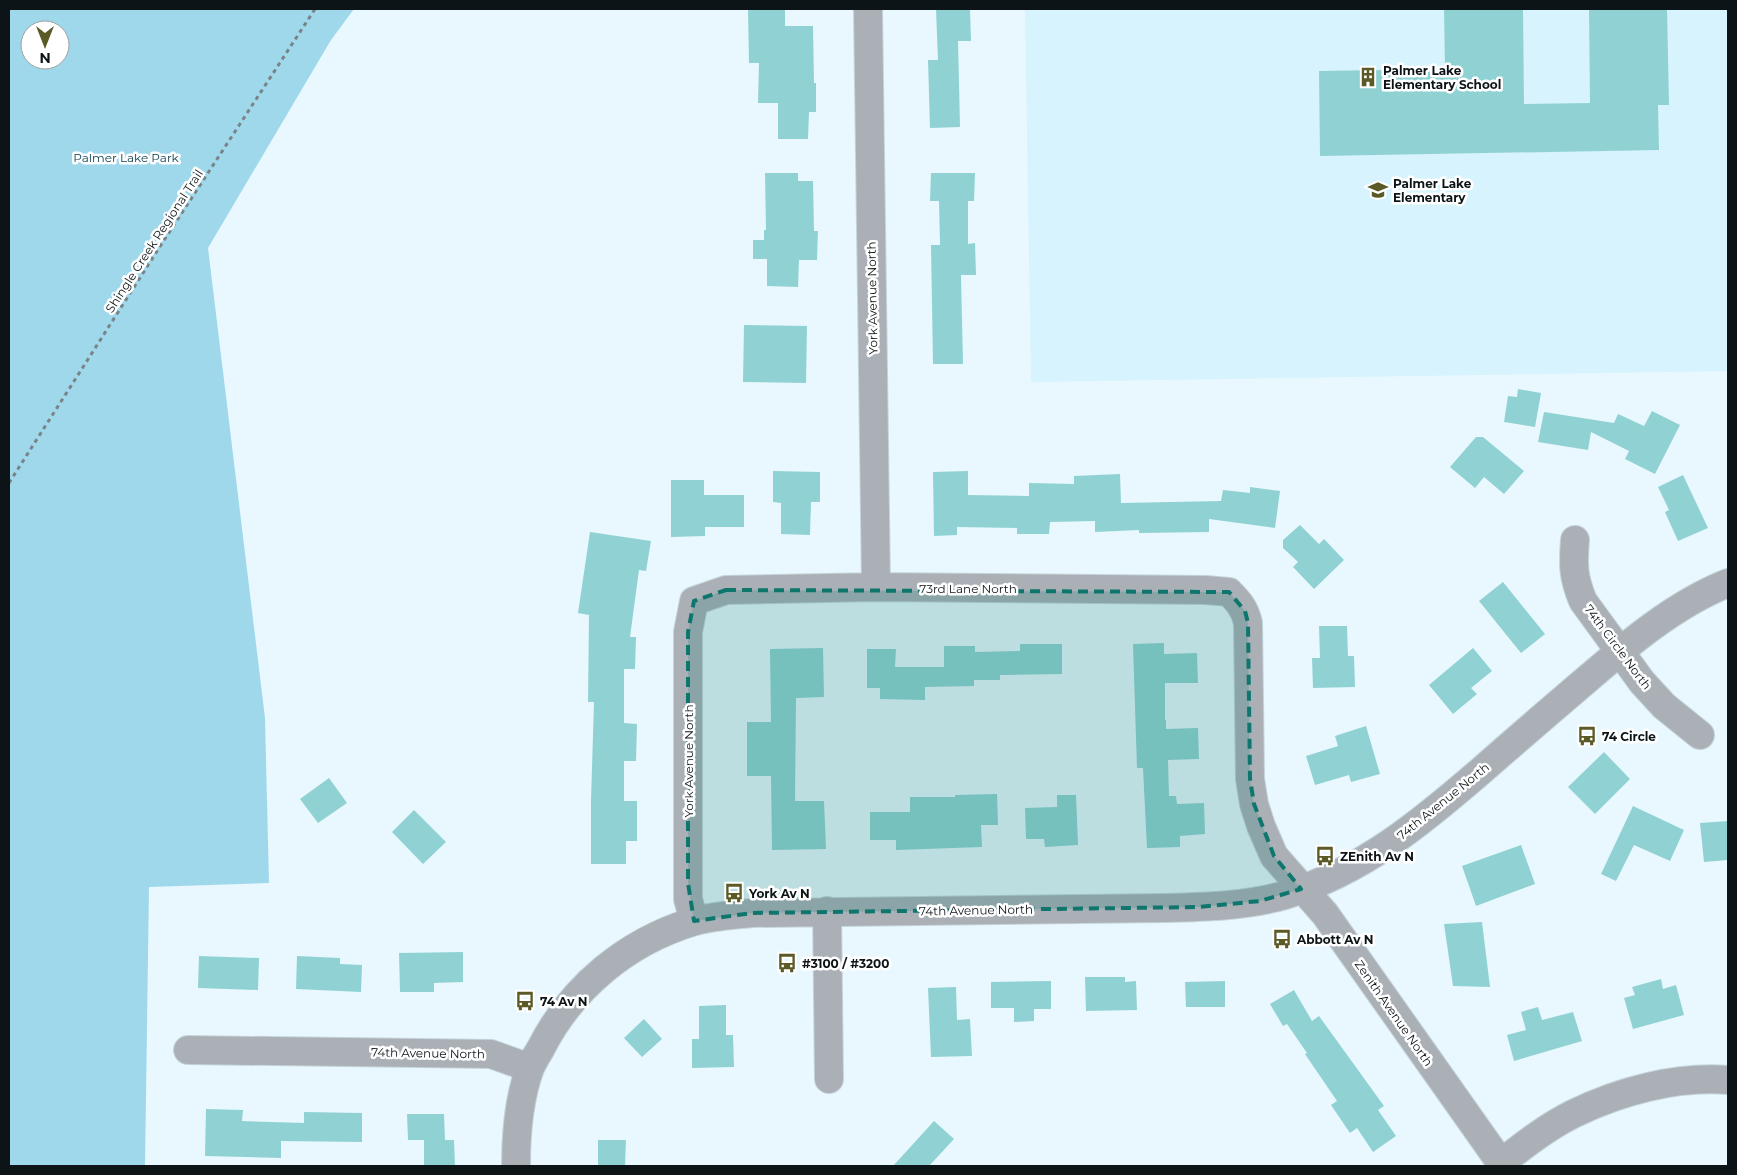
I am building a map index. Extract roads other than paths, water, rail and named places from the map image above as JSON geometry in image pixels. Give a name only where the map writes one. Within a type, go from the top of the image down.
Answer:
[{"type":"street","name":"York Avenue North","points":[[868,9],[876,588]]},
{"type":"street","name":"74th Circle North","points":[[1575,540],[1573,566],[1577,588],[1583,601],[1642,682],[1664,706],[1700,735]]},
{"type":"street","name":"74th Avenue North","points":[[188,1050],[492,1054],[530,1068],[556,1021],[583,988],[601,971],[623,954],[647,940],[694,921],[725,915],[752,913],[1199,907],[1260,901],[1286,894],[1355,865],[1382,849],[1426,818],[1620,651],[1694,599],[1728,583]]},
{"type":"street","name":"73rd Lane North","points":[[694,601],[726,590],[876,588],[1206,590],[1229,592],[1240,602]]},
{"type":"street","name":"York Avenue North","points":[[694,601],[688,632],[688,898],[694,921]]},
{"type":"street","name":"Zenith Avenue North","points":[[1240,602],[1248,623],[1250,779],[1254,804],[1274,856],[1301,889],[1325,914],[1502,1165]]},
{"type":"street","points":[[827,911],[829,1080]]},
{"type":"street","points":[[516,1166],[519,1120],[530,1068]]},
{"type":"street","points":[[1502,1165],[1528,1142],[1573,1114],[1620,1095],[1671,1082],[1728,1080]]},
{"type":"place","name":"Palmer Lake Elementary School","points":[[1368,77]]},
{"type":"place","name":"Palmer Lake Elementary","points":[[1378,190]]},
{"type":"place","name":"74 Circle","points":[[1587,736]]},
{"type":"place","name":"ZEnith Av N","points":[[1325,856]]},
{"type":"place","name":"York Av N","points":[[734,893]]},
{"type":"place","name":"Abbott Av N","points":[[1282,939]]},
{"type":"place","name":"#3100 / #3200","points":[[787,963]]},
{"type":"place","name":"74 Av N","points":[[525,1001]]},
{"type":"park label","name":"Palmer Lake Park","points":[[126,157]]}]
